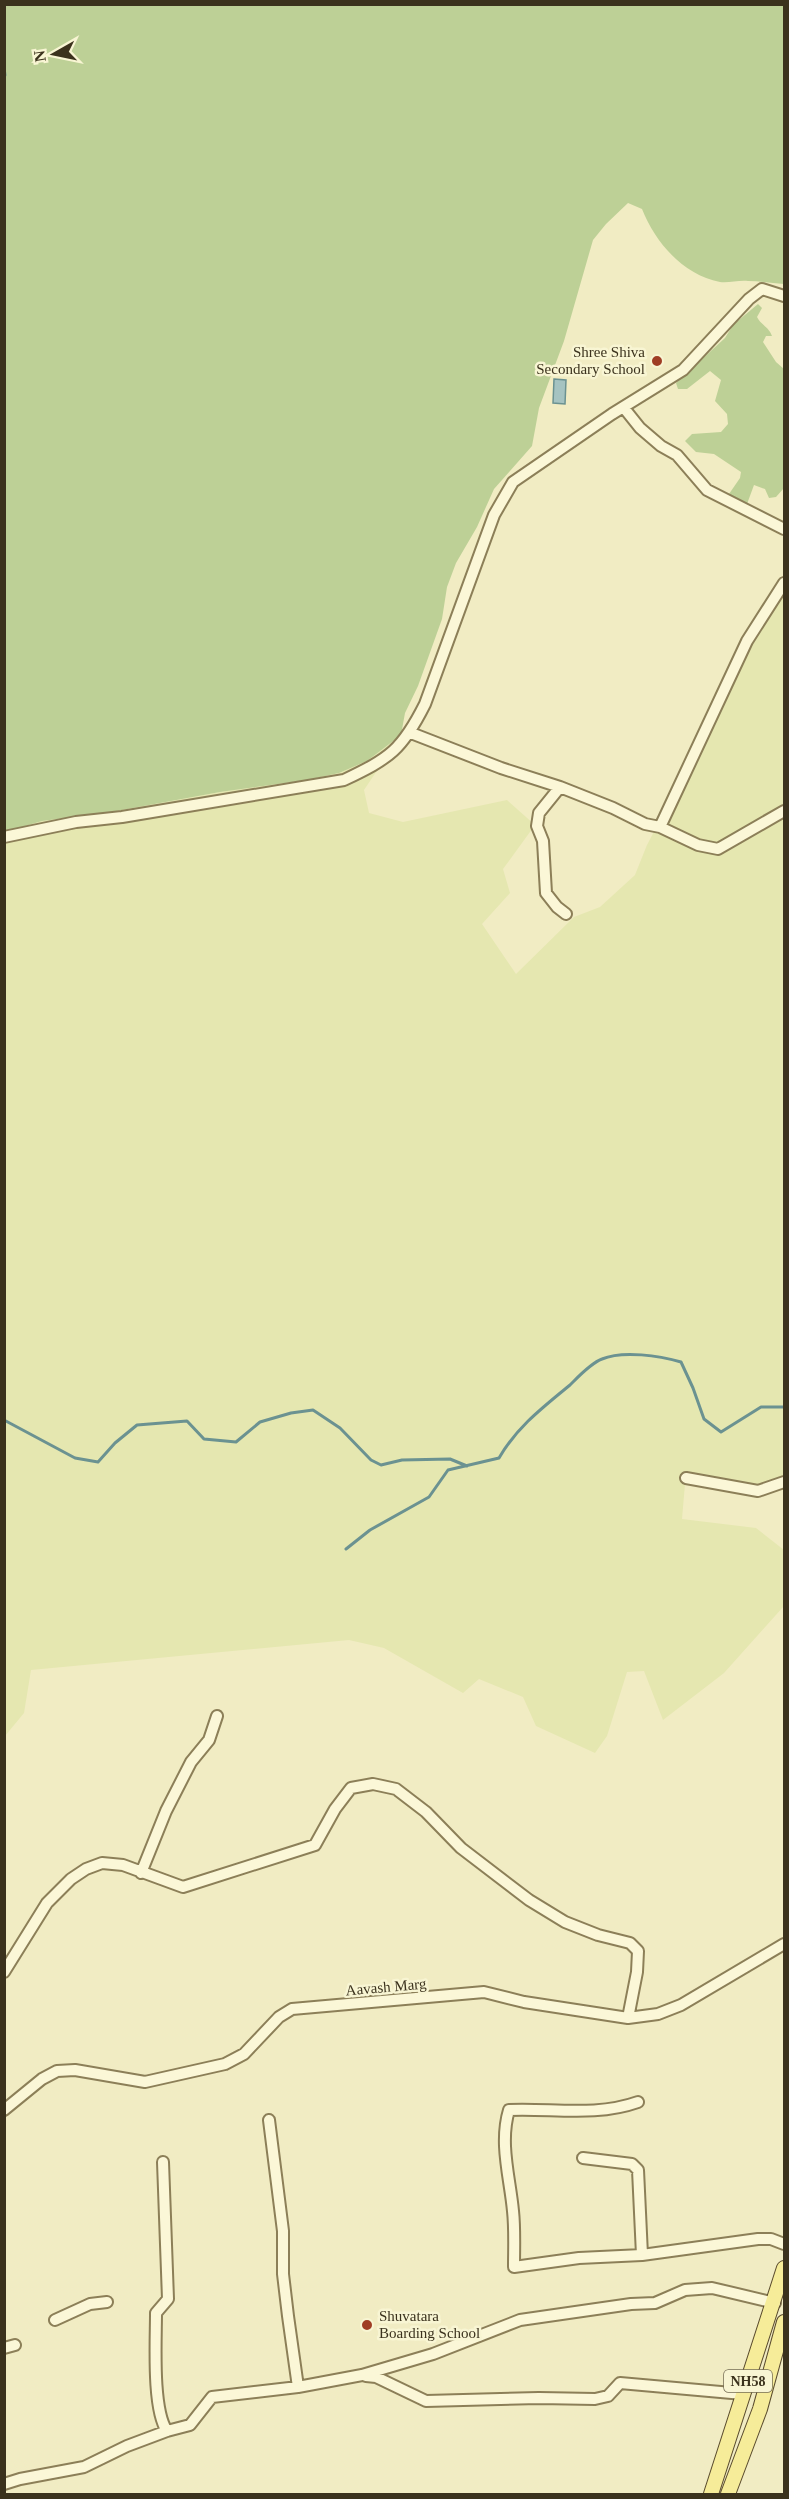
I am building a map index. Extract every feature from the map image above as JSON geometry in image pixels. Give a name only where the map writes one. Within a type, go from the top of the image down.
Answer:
[{"type":"main road","name":"NH58","points":[[711,2494],[775,2303],[784,2268]]},
{"type":"main road","name":"NH58","points":[[728,2494],[760,2409],[784,2322]]},
{"type":"street","points":[[4,837],[75,822],[122,817],[344,780],[393,753],[411,733],[426,704],[494,515],[513,482],[683,370],[749,299],[762,289],[784,296]]},
{"type":"street","points":[[624,408],[640,428],[661,446],[677,455],[707,490],[784,528]]},
{"type":"street","points":[[660,827],[747,641],[784,583]]},
{"type":"street","points":[[411,733],[501,768],[560,787],[613,808],[645,824],[660,827],[698,845],[718,849],[784,811]]},
{"type":"street","points":[[560,787],[538,813],[537,826],[543,841],[546,893],[566,914]]},
{"type":"street","points":[[686,1478],[758,1491],[784,1482]]},
{"type":"street","points":[[141,1873],[166,1812],[191,1762],[209,1740],[217,1716]]},
{"type":"street","points":[[4,1972],[47,1903],[71,1879],[86,1869],[102,1863],[123,1865],[183,1887],[315,1845],[335,1809],[351,1788],[373,1784],[396,1789],[426,1812],[460,1848],[529,1900],[565,1922],[598,1935],[630,1943],[638,1951],[637,1972],[628,2018]]},
{"type":"street","name":"Aavash Marg","points":[[4,2110],[42,2079],[57,2071],[84,2071],[146,2082],[225,2064],[244,2054],[273,2023],[292,2009],[484,1992],[524,2002],[628,2018],[658,2014],[681,2006],[784,1944]]},
{"type":"street","points":[[638,2102],[621,2108],[599,2110],[509,2110],[504,2138],[514,2213],[514,2267],[579,2258],[642,2255],[758,2239],[771,2239],[784,2244]]},
{"type":"street","points":[[269,2120],[282,2231],[283,2274],[298,2387]]},
{"type":"street","points":[[583,2158],[632,2164],[638,2170],[642,2255]]},
{"type":"street","points":[[163,2162],[168,2299],[156,2313],[156,2355],[161,2422],[167,2431]]},
{"type":"street","points":[[4,2484],[84,2468],[127,2446],[190,2425],[212,2397],[298,2387],[362,2375],[433,2354],[520,2320],[631,2304],[655,2303],[685,2290],[712,2288],[775,2303]]},
{"type":"street","points":[[55,2320],[90,2304],[107,2302]]},
{"type":"street","points":[[362,2375],[376,2377],[426,2401],[595,2399],[608,2396],[620,2383],[743,2394]]},
{"type":"green space","points":[[5,5],[784,5],[784,284],[720,282],[694,272],[682,265],[663,245],[642,209],[628,203],[606,224],[593,240],[564,341],[539,408],[532,446],[494,489],[477,527],[456,563],[447,587],[442,619],[418,686],[405,713],[401,735],[367,761],[339,773],[307,780],[42,821],[5,832]]},
{"type":"green space","points":[[758,304],[762,308],[757,317],[772,336],[766,336],[763,342],[776,362],[784,369],[784,488],[776,497],[769,498],[765,489],[754,485],[747,504],[743,504],[729,494],[740,478],[741,472],[714,454],[696,452],[685,441],[692,434],[721,432],[728,424],[727,414],[715,401],[721,380],[710,371],[687,389],[678,389],[676,383],[725,338],[733,325]]},
{"type":"green space","points":[[784,594],[784,1489],[758,1497],[685,1484],[682,1519],[756,1528],[784,1550],[784,1606],[724,1673],[663,1720],[644,1671],[627,1672],[607,1736],[595,1753],[536,1726],[523,1697],[479,1679],[463,1693],[384,1648],[349,1640],[31,1670],[24,1713],[5,1736],[5,832],[42,821],[111,812],[339,773],[367,761],[401,735],[364,790],[369,813],[403,822],[507,800],[535,825],[503,869],[510,893],[482,924],[516,974],[574,917],[600,907],[635,875],[647,845],[752,644]]},
{"type":"water","points":[[554,379],[566,380],[565,404],[553,403]]},
{"type":"waterway","points":[[4,68],[5,75]]},
{"type":"waterway","points":[[346,1549],[370,1530],[429,1497],[448,1470],[499,1458],[531,1418],[589,1367],[611,1356],[631,1354],[681,1362],[704,1419],[721,1432],[761,1407],[784,1407]]},
{"type":"waterway","points":[[4,1420],[75,1458],[98,1462],[115,1443],[137,1425],[187,1421],[204,1439],[236,1442],[260,1422],[291,1413],[313,1410],[340,1428],[371,1460],[381,1465],[402,1460],[450,1459],[467,1466]]},
{"type":"place","name":"Shree Shiva Secondary School","points":[[657,361]]},
{"type":"place","name":"Shuvatara Boarding School","points":[[367,2325]]}]
